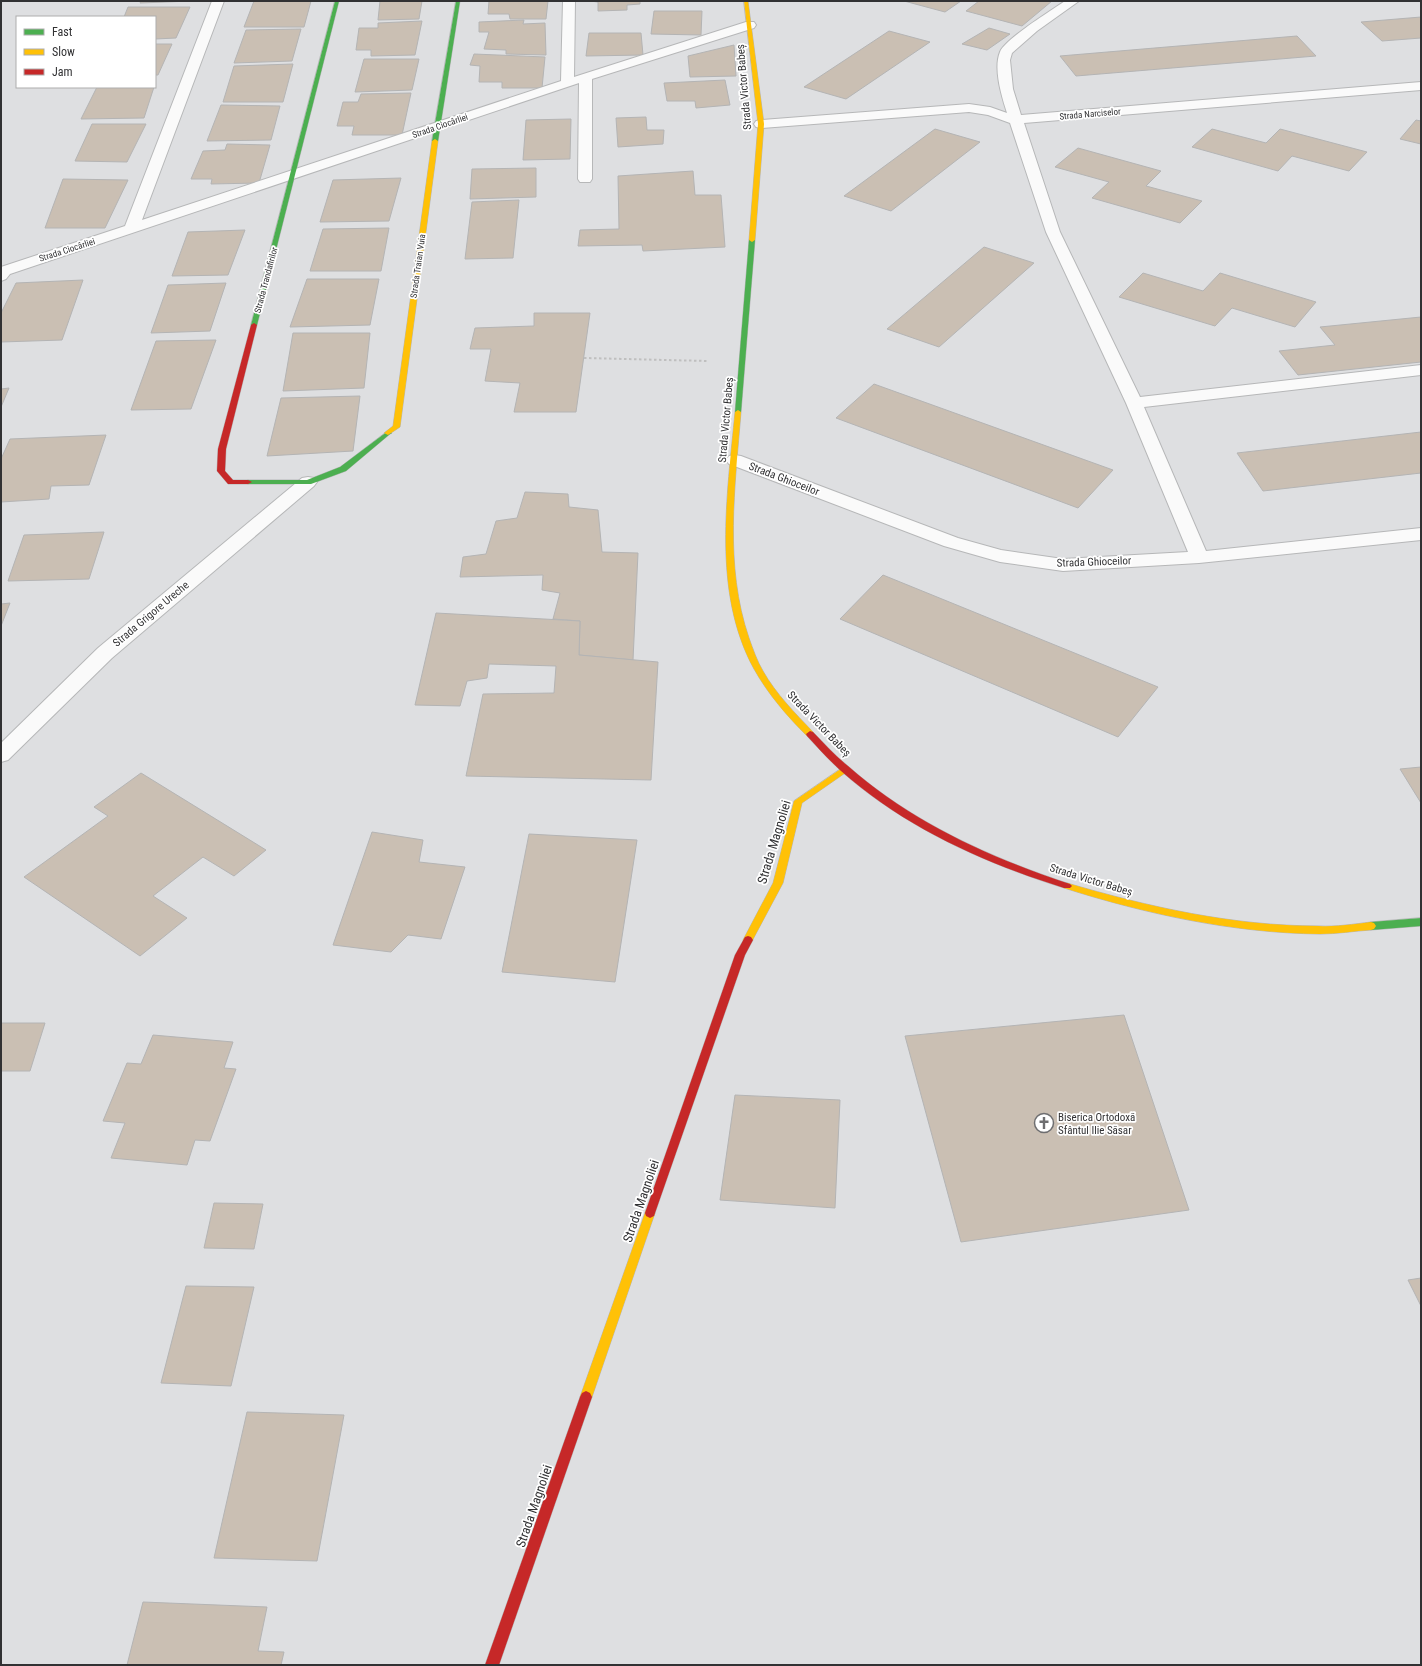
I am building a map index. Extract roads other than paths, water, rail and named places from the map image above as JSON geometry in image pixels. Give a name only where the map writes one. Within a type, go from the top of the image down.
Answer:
[{"type":"street","points":[[131,229],[218,1]]},
{"type":"street","name":"Strada Trandafirilor","points":[[308,482],[231,482],[221,471],[222,449],[294,174],[337,1]]},
{"type":"street","name":"Strada Traian Vuia","points":[[308,482],[343,470],[396,427],[437,127],[458,1]]},
{"type":"street","points":[[567,83],[568,1]]},
{"type":"street","name":"Strada Victor Babeș","points":[[746,1],[761,124],[729,531],[730,585],[740,627],[758,670],[787,711],[846,769],[897,806],[940,832],[994,859],[1049,881],[1126,904],[1198,919],[1257,927],[1320,930],[1421,922]]},
{"type":"street","points":[[1073,1],[1033,28],[1006,52],[1004,60],[1006,89],[1015,120],[1054,232],[1134,404],[1199,557]]},
{"type":"street","name":"Strada Ciocârliei","points":[[2,273],[567,83],[750,25]]},
{"type":"street","points":[[585,179],[586,77]]},
{"type":"street","name":"Strada Narciselor","points":[[761,124],[969,108],[990,111],[1015,120],[1421,86]]},
{"type":"street","points":[[1134,404],[1421,370]]},
{"type":"street","name":"Strada Ghioceilor","points":[[735,460],[951,542],[1000,556],[1063,565],[1199,557],[1421,534]]},
{"type":"street","name":"Strada Grigore Ureche","points":[[1,755],[105,653],[308,482]]},
{"type":"street","name":"Strada Magnoliei","points":[[492,1665],[740,955],[778,883],[798,801],[846,769]]},
{"type":"place","name":"Biserica Ortodoxă Sfântul Ilie Săsar","points":[[1044,1123]]}]
